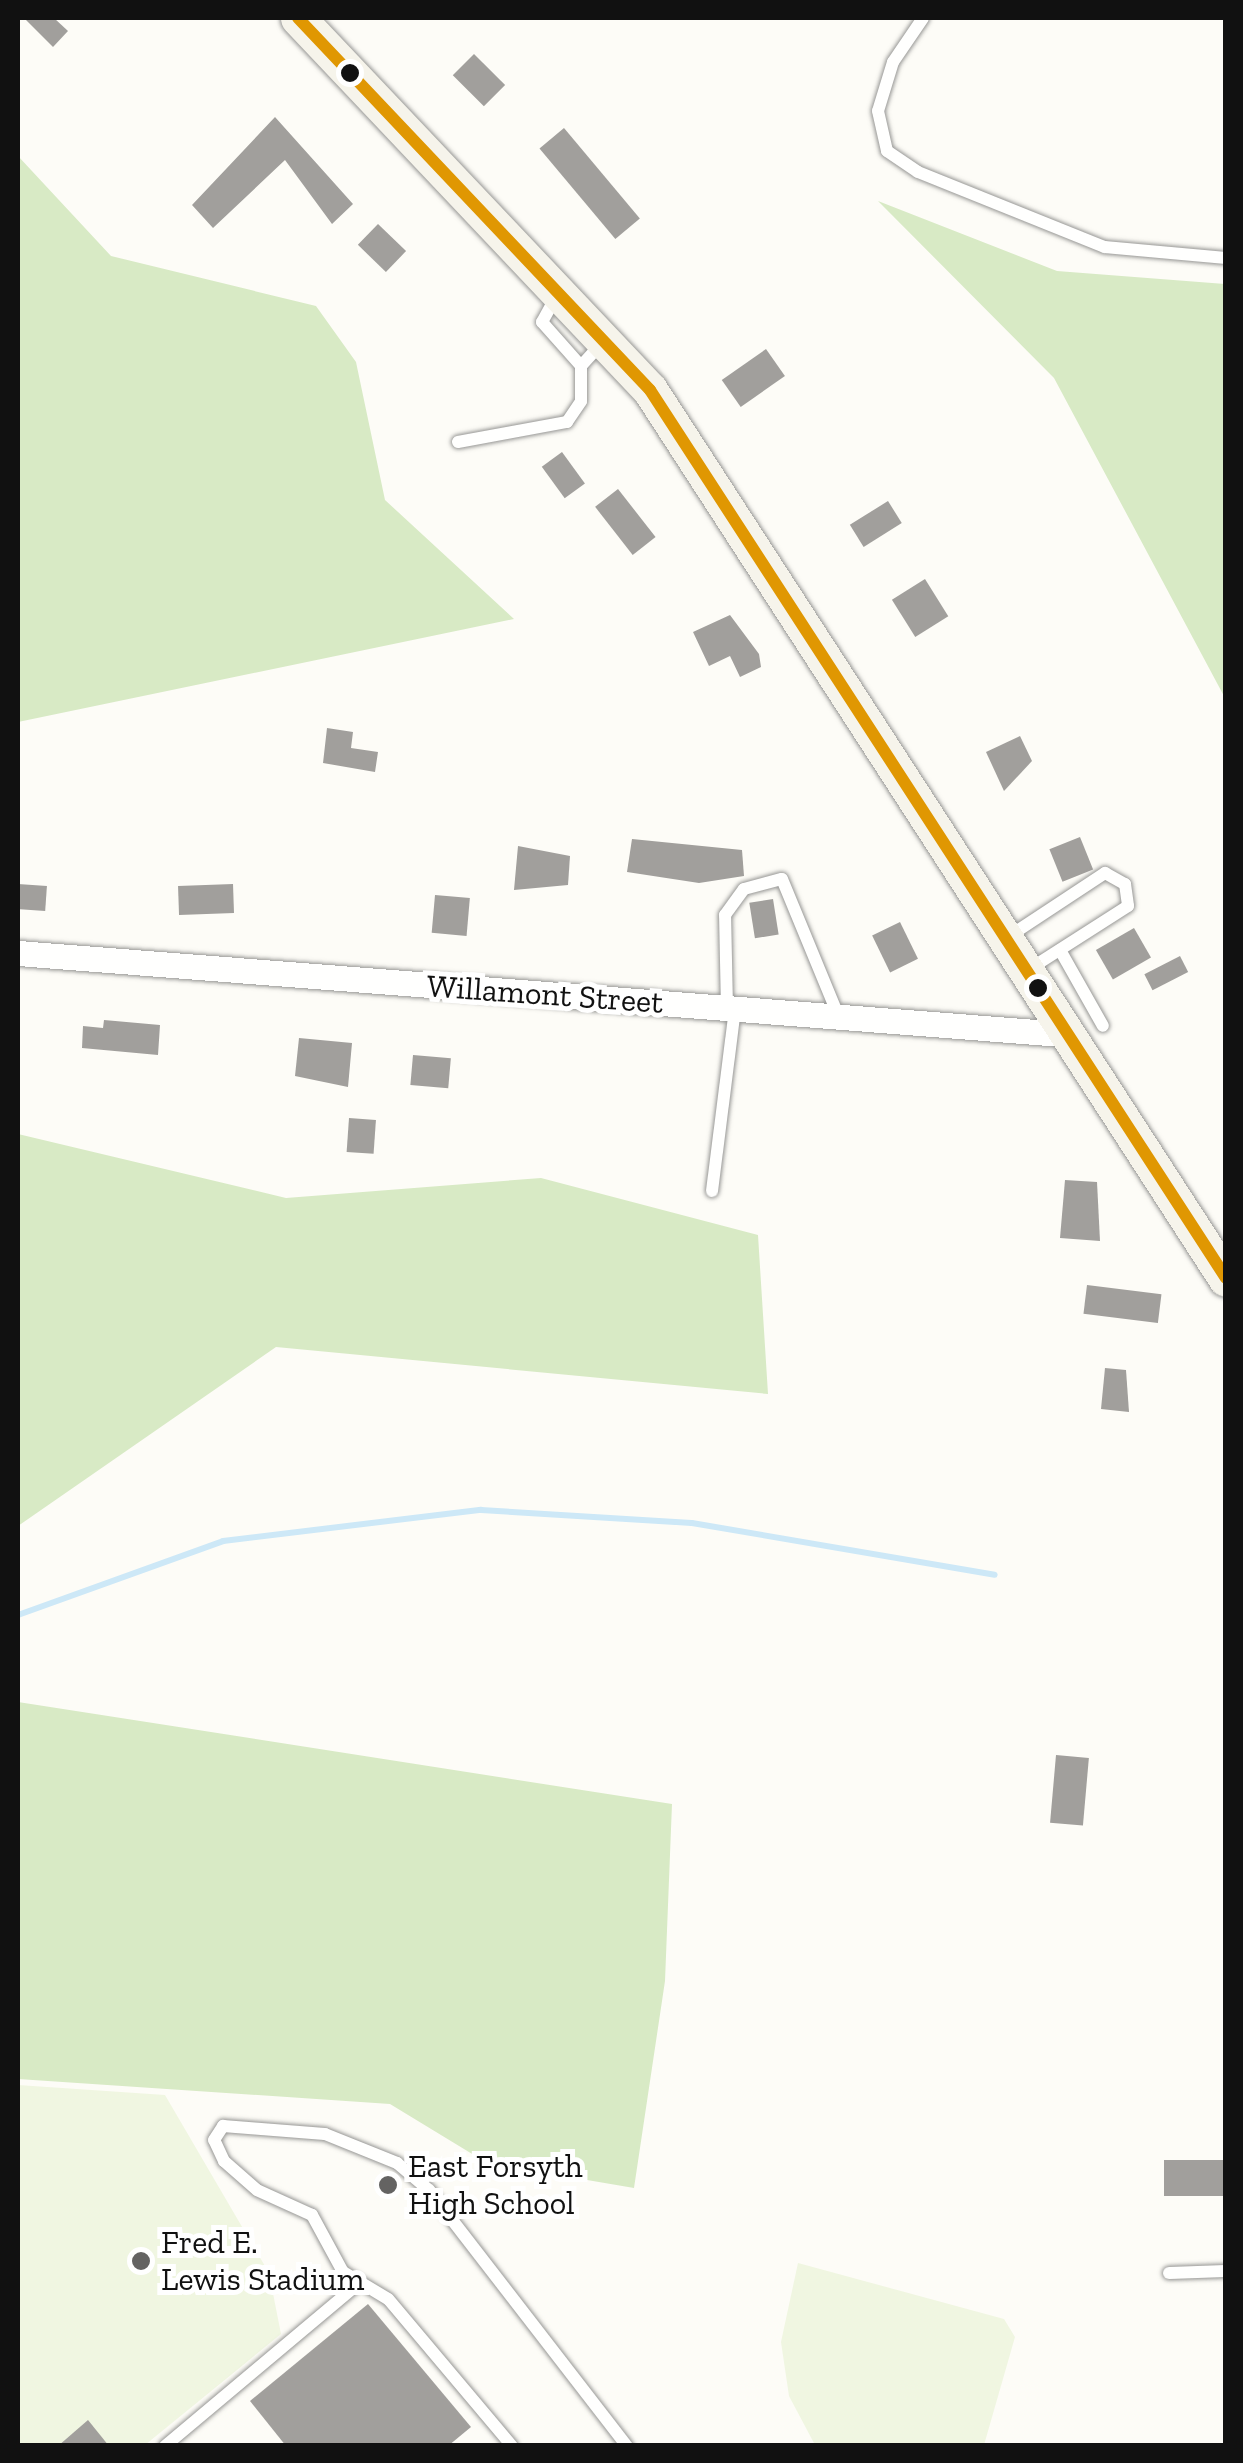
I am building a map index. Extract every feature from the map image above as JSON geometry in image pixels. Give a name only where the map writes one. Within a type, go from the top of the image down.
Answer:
[{"type":"main road","points":[[315,24],[559,293],[592,354],[650,390],[1011,935],[1046,959],[1226,1279]]},
{"type":"street","name":"Willamont Street","points":[[18,953],[839,1016],[1088,1030]]},
{"type":"lane","points":[[923,18],[893,62],[878,111],[886,151],[918,172],[1105,247],[1226,258]]},
{"type":"lane","points":[[458,442],[566,422],[581,401],[592,354]]},
{"type":"lane","points":[[1011,935],[1106,873],[1120,877],[1128,906],[1046,959]]},
{"type":"lane","points":[[712,1191],[731,1008],[725,914],[744,889],[782,879],[839,1016]]},
{"type":"lane","points":[[512,2446],[388,2299],[358,2284],[312,2214],[257,2190],[224,2161],[216,2132],[246,2123],[325,2134],[397,2163],[429,2190],[627,2446]]},
{"type":"lane","points":[[1169,2272],[1226,2270]]},
{"type":"lane","points":[[165,2446],[358,2284]]},
{"type":"green space","points":[[18,156],[111,256],[316,306],[356,362],[385,500],[514,619],[18,722]]},
{"type":"green space","points":[[878,201],[1057,271],[1225,284],[1225,698],[1054,378]]},
{"type":"green space","points":[[18,1134],[286,1198],[541,1178],[758,1235],[768,1394],[276,1347],[18,1526]]},
{"type":"green space","points":[[18,1702],[672,1804],[665,1981],[634,2188],[487,2163],[390,2104],[18,2079]]},
{"type":"green space","name":"Fred E. Lewis Stadium","points":[[18,2085],[165,2095],[269,2273],[281,2334],[145,2445],[18,2445]]},
{"type":"green space","points":[[798,2263],[1004,2319],[1015,2337],[984,2445],[815,2445],[789,2396],[781,2342]]},
{"type":"building","points":[[24,18],[54,18],[68,31],[53,47]]},
{"type":"building","points":[[474,54],[505,85],[484,106],[453,75]]},
{"type":"building","points":[[275,117],[353,204],[332,224],[285,160],[213,228],[192,205]]},
{"type":"building","points":[[564,128],[640,218],[615,239],[539,149]]},
{"type":"building","points":[[378,224],[406,251],[386,272],[358,245]]},
{"type":"building","points":[[766,349],[785,376],[741,407],[722,380]]},
{"type":"building","points":[[562,452],[585,484],[565,498],[542,467]]},
{"type":"building","points":[[618,489],[656,537],[633,555],[595,507]]},
{"type":"building","points":[[888,501],[902,523],[864,547],[850,525]]},
{"type":"building","points":[[925,579],[948,616],[915,637],[892,600]]},
{"type":"building","points":[[730,615],[759,654],[761,667],[740,677],[730,656],[709,666],[693,632]]},
{"type":"building","points":[[327,728],[353,732],[351,748],[378,752],[375,772],[323,763]]},
{"type":"building","points":[[1020,736],[1032,761],[1004,791],[986,752]]},
{"type":"building","points":[[1080,837],[1093,869],[1063,882],[1049,849]]},
{"type":"building","points":[[632,839],[742,850],[744,876],[699,883],[627,872]]},
{"type":"building","points":[[518,846],[570,856],[568,885],[514,890]]},
{"type":"building","points":[[18,884],[47,886],[45,911],[18,909]]},
{"type":"building","points":[[233,884],[234,913],[179,915],[178,886]]},
{"type":"building","points":[[435,895],[470,898],[467,936],[432,933]]},
{"type":"building","points":[[773,899],[779,935],[755,938],[749,903]]},
{"type":"building","points":[[900,922],[918,959],[890,972],[872,936]]},
{"type":"building","points":[[1134,928],[1151,957],[1113,979],[1096,950]]},
{"type":"building","points":[[1180,956],[1188,972],[1153,990],[1144,974]]},
{"type":"building","points":[[104,1020],[160,1025],[158,1055],[82,1048],[83,1026],[103,1028]]},
{"type":"building","points":[[299,1038],[352,1043],[348,1087],[295,1076]]},
{"type":"building","points":[[413,1055],[451,1058],[448,1088],[410,1085]]},
{"type":"building","points":[[349,1118],[376,1120],[374,1154],[347,1152]]},
{"type":"building","points":[[1065,1180],[1097,1182],[1100,1241],[1060,1238]]},
{"type":"building","points":[[1087,1285],[1161,1294],[1158,1323],[1083,1314]]},
{"type":"building","points":[[1105,1368],[1126,1370],[1129,1412],[1101,1409]]},
{"type":"building","points":[[1056,1755],[1089,1758],[1083,1826],[1050,1823]]},
{"type":"building","points":[[1164,2160],[1226,2160],[1226,2196],[1164,2196]]},
{"type":"building","points":[[368,2304],[471,2427],[448,2446],[286,2446],[250,2401]]},
{"type":"building","points":[[88,2420],[109,2446],[58,2446]]},
{"type":"waterway","points":[[18,1615],[223,1541],[481,1510],[692,1523],[995,1575]]},
{"type":"transit line","points":[[298,18],[650,390],[1226,1278]]},
{"type":"place","name":"East Forsyth High School","points":[[388,2185]]},
{"type":"place","name":"Fred E. Lewis Stadium","points":[[141,2261]]}]
